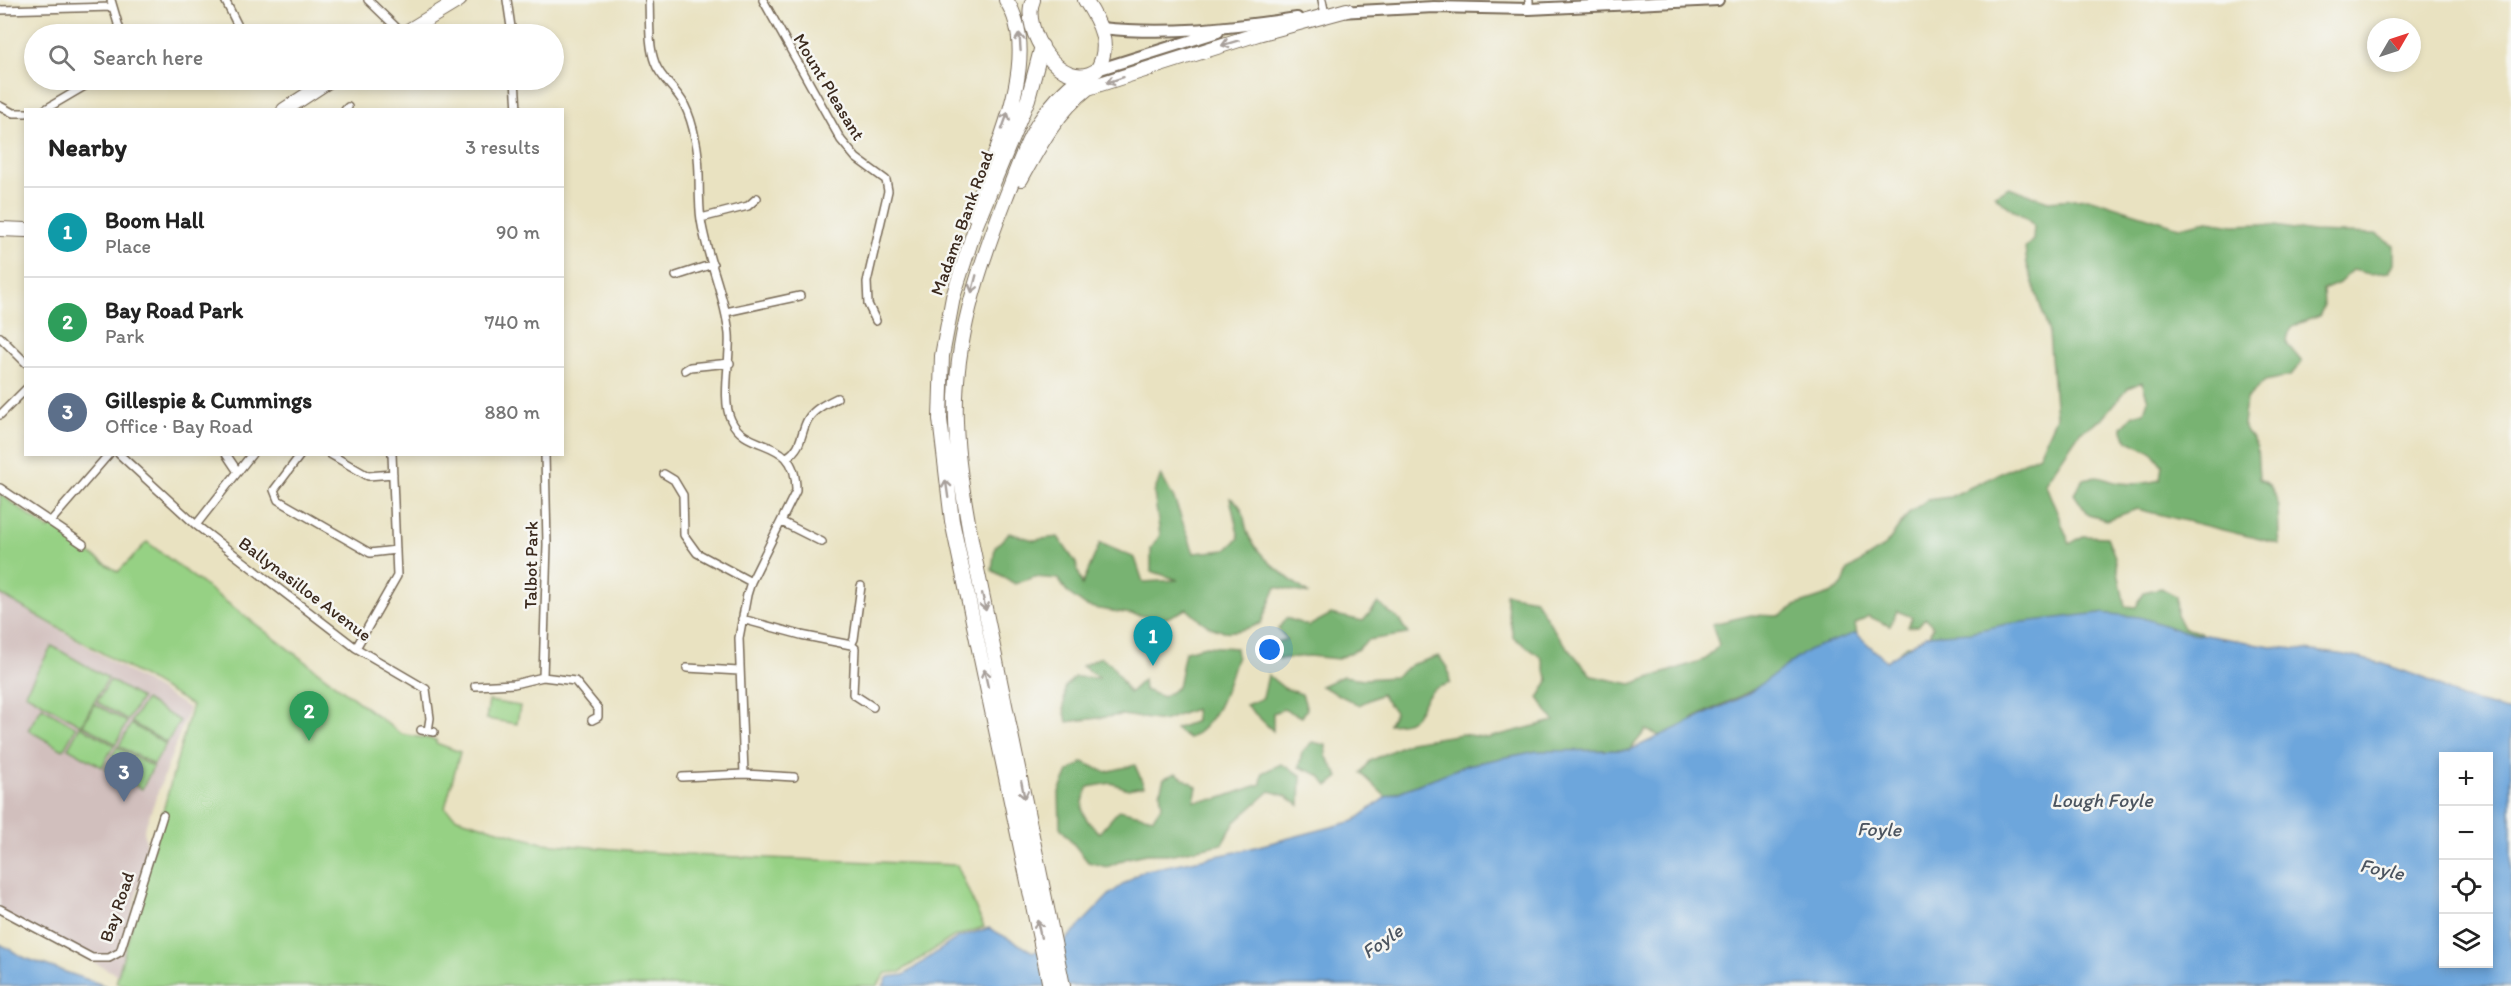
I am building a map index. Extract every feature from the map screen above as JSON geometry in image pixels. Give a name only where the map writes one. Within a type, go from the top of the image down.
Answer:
[{"type":"highway","points":[[418,24],[459,0]]},
{"type":"highway","points":[[953,297],[964,236],[1018,80],[1019,31],[1006,0]]},
{"type":"highway","points":[[1023,0],[1042,46],[1055,67],[1073,76],[1083,76]]},
{"type":"highway","points":[[1029,14],[1033,0]]},
{"type":"highway","points":[[1085,0],[1101,28],[1105,51],[1097,70]]},
{"type":"highway","points":[[993,229],[1047,130],[1072,100],[1088,88],[1258,34],[1347,10]]},
{"type":"highway","name":"Madams Bank Road","points":[[1005,734],[951,521],[940,419],[942,356],[953,297],[976,225],[1037,75],[1042,46]]},
{"type":"highway","name":"Madams Bank Road","points":[[1005,734],[960,474],[956,422],[958,360],[968,307],[993,229],[1031,132],[1048,106],[1083,76],[1097,70]]},
{"type":"highway","points":[[287,108],[315,90]]},
{"type":"highway","points":[[0,229],[24,230]]},
{"type":"highway","points":[[1005,734],[1050,986]]},
{"type":"highway","points":[[1005,734],[1063,986]]},
{"type":"main road","points":[[1101,28],[1149,32],[1233,27],[1347,10],[1718,0]]},
{"type":"main road","points":[[1097,70],[1233,27]]},
{"type":"street","points":[[225,0],[237,24]]},
{"type":"street","points":[[368,0],[393,24]]},
{"type":"street","points":[[507,0],[511,24]]},
{"type":"street","points":[[649,0],[655,64],[684,104],[696,140],[701,218],[726,312],[730,363],[728,399],[731,421],[741,433],[787,457],[796,480],[796,491],[751,582],[742,619],[739,638],[739,671],[744,774]]},
{"type":"street","name":"Mount Pleasant","points":[[762,0],[841,140],[856,158],[886,180],[888,191],[867,282],[868,304],[876,321]]},
{"type":"street","points":[[1322,0],[1325,14]]},
{"type":"street","points":[[0,10],[112,3],[118,24]]},
{"type":"street","points":[[47,108],[78,90]]},
{"type":"street","points":[[516,90],[517,108]]},
{"type":"street","points":[[0,105],[13,113],[24,113]]},
{"type":"street","points":[[701,218],[748,206],[757,198]]},
{"type":"street","points":[[676,276],[713,264]]},
{"type":"street","points":[[726,312],[800,296]]},
{"type":"street","points":[[0,337],[24,361]]},
{"type":"street","points":[[686,370],[690,367],[730,363]]},
{"type":"street","points":[[0,416],[24,391]]},
{"type":"street","points":[[787,457],[794,452],[803,437],[808,418],[837,398]]},
{"type":"street","points":[[50,522],[107,456]]},
{"type":"street","name":"Ballynasilloe Avenue","points":[[121,456],[196,525],[356,648],[426,689],[430,718],[428,731]]},
{"type":"street","points":[[227,456],[238,472]]},
{"type":"street","points":[[196,525],[250,456]]},
{"type":"street","points":[[300,456],[274,490],[278,500],[370,553],[396,550]]},
{"type":"street","points":[[333,456],[368,476],[393,474]]},
{"type":"street","points":[[356,648],[395,582],[392,456]]},
{"type":"street","name":"Talbot Park","points":[[543,676],[547,544],[545,456]]},
{"type":"street","points":[[664,474],[674,480],[683,495],[684,535],[697,553],[751,582]]},
{"type":"street","points":[[0,488],[83,544]]},
{"type":"street","points":[[782,522],[822,542]]},
{"type":"street","points":[[851,645],[861,586]]},
{"type":"street","points":[[742,619],[801,635],[851,645],[855,648],[853,694],[873,707]]},
{"type":"street","points":[[687,668],[739,671]]},
{"type":"street","points":[[475,686],[514,684],[543,676],[575,681],[598,709],[598,717],[592,720]]},
{"type":"street","points":[[682,777],[744,774],[794,777]]},
{"type":"street","name":"Bay Road","points":[[0,909],[92,958],[109,958],[120,952],[163,815]]},
{"type":"shaded area","points":[[0,594],[189,708],[144,830],[147,849],[118,975],[0,914]]},
{"type":"green space","points":[[2009,187],[2048,201],[2088,198],[2179,227],[2208,221],[2234,225],[2263,224],[2312,232],[2376,234],[2394,245],[2394,263],[2389,272],[2370,274],[2353,270],[2339,283],[2323,290],[2324,306],[2319,316],[2297,325],[2288,337],[2287,344],[2302,362],[2290,376],[2265,381],[2246,399],[2243,425],[2257,447],[2259,479],[2267,483],[2276,497],[2280,544],[2137,509],[2107,520],[2088,515],[2074,494],[2083,479],[2100,478],[2131,484],[2160,480],[2162,465],[2151,451],[2127,441],[2122,427],[2133,415],[2144,412],[2148,400],[2142,382],[2128,388],[2102,419],[2080,432],[2045,483],[2070,544],[2083,536],[2107,537],[2115,557],[2125,606],[2136,607],[2144,592],[2161,588],[2176,596],[2177,616],[2183,628],[2200,632],[2213,646],[1925,659],[1900,651],[1907,645],[1927,644],[1933,626],[1925,618],[1918,626],[1908,627],[1912,617],[1897,611],[1890,626],[1868,616],[1855,624],[1857,634],[1782,676],[1694,718],[1675,742],[1646,730],[1630,750],[1537,751],[1467,765],[1386,797],[1361,773],[1370,761],[1410,742],[1462,734],[1488,738],[1554,721],[1538,698],[1548,681],[1541,657],[1513,637],[1505,594],[1535,599],[1558,636],[1592,676],[1631,684],[1706,659],[1719,645],[1712,624],[1751,615],[1779,616],[1797,605],[1830,594],[1843,585],[1848,570],[1884,547],[1910,512],[1927,500],[1950,497],[2039,455],[2056,417],[2049,333],[2027,264],[2025,248],[2033,240],[2034,226],[1995,195]]},
{"type":"green space","points":[[1161,475],[1175,501],[1194,553],[1226,550],[1239,538],[1230,498],[1240,506],[1255,547],[1277,569],[1309,594],[1276,587],[1261,623],[1239,631],[1221,631],[1204,623],[1187,609],[1164,619],[1099,609],[1086,606],[1068,593],[1058,579],[1034,577],[1015,584],[992,570],[995,547],[1009,533],[1034,540],[1058,537],[1076,563],[1082,585],[1100,543],[1135,558],[1143,582],[1178,580],[1151,571],[1151,549],[1160,535],[1154,493]]},
{"type":"green space","points":[[0,494],[48,529],[55,523],[92,555],[118,572],[147,542],[401,734],[436,740],[436,743],[460,752],[445,808],[457,818],[542,843],[685,855],[957,865],[984,927],[953,937],[900,972],[886,973],[877,986],[129,986],[116,983],[192,705],[0,594]]},
{"type":"green space","points":[[1378,603],[1400,621],[1408,634],[1368,640],[1358,649],[1338,659],[1309,656],[1279,659],[1273,643],[1287,639],[1278,629],[1286,618],[1309,626],[1331,614],[1363,621]]},
{"type":"green space","points":[[52,646],[108,678],[81,725],[25,693]]},
{"type":"green space","points":[[1206,646],[1236,648],[1237,656],[1215,713],[1200,731],[1189,739],[1175,729],[1196,721],[1195,709],[1163,721],[1122,715],[1067,722],[1064,708],[1065,687],[1075,677],[1099,678],[1082,666],[1100,657],[1112,665],[1129,693],[1143,680],[1144,690],[1163,697],[1178,687],[1185,651]]},
{"type":"green space","points":[[1439,656],[1448,669],[1450,683],[1432,691],[1414,718],[1409,721],[1389,724],[1395,712],[1381,694],[1359,705],[1321,686],[1343,676],[1364,679],[1394,677],[1413,664]]},
{"type":"green space","points":[[1268,675],[1284,688],[1302,694],[1307,709],[1302,717],[1283,709],[1273,713],[1273,731],[1246,705],[1263,698]]},
{"type":"green space","points":[[110,680],[141,698],[128,720],[97,702]]},
{"type":"green space","points":[[145,700],[180,721],[167,743],[131,722]]},
{"type":"green space","points":[[489,701],[520,706],[517,724],[486,719]]},
{"type":"green space","points":[[95,704],[127,722],[116,744],[83,725]]},
{"type":"green space","points":[[42,707],[76,727],[63,750],[28,730]]},
{"type":"green space","points":[[131,724],[166,744],[154,765],[119,746]]},
{"type":"green space","points":[[80,726],[114,745],[102,767],[68,748]]},
{"type":"green space","points":[[1312,742],[1326,745],[1326,756],[1339,777],[1328,786],[1319,775],[1299,767],[1302,752]]},
{"type":"green space","points":[[117,747],[153,767],[142,789],[105,769]]},
{"type":"green space","points":[[1083,762],[1105,772],[1135,765],[1144,786],[1128,789],[1111,783],[1088,787],[1082,807],[1083,812],[1088,822],[1099,833],[1119,810],[1153,818],[1162,805],[1160,792],[1164,778],[1176,773],[1197,787],[1194,801],[1218,799],[1261,784],[1262,773],[1281,764],[1301,775],[1300,806],[1286,796],[1270,791],[1235,822],[1222,844],[1173,854],[1147,854],[1128,858],[1107,867],[1088,862],[1060,827],[1059,792],[1068,772]]},
{"type":"water","name":"Lough Foyle","points":[[2100,613],[2140,617],[2181,631],[2277,647],[2340,654],[2381,663],[2426,679],[2461,698],[2511,711],[2511,986],[883,986],[888,977],[904,975],[957,938],[989,928],[1033,952],[1062,944],[1110,894],[1142,871],[1236,852],[1354,821],[1386,797],[1467,765],[1537,751],[1630,750],[1746,695],[1810,649],[1856,633],[1886,661],[1927,635],[1970,632],[2007,624]]},
{"type":"water","points":[[0,944],[25,958],[106,986],[0,986]]},
{"type":"place","name":"Boom Hall","points":[[1153,666]]},
{"type":"place","name":"Bay Road Park","points":[[309,741]]},
{"type":"place","name":"Gillespie & Cummings","points":[[124,802]]},
{"type":"water label","name":"Foyle","points":[[1879,829]]},
{"type":"water label","name":"Foyle","points":[[2382,869]]},
{"type":"water label","name":"Foyle","points":[[1382,941]]}]
